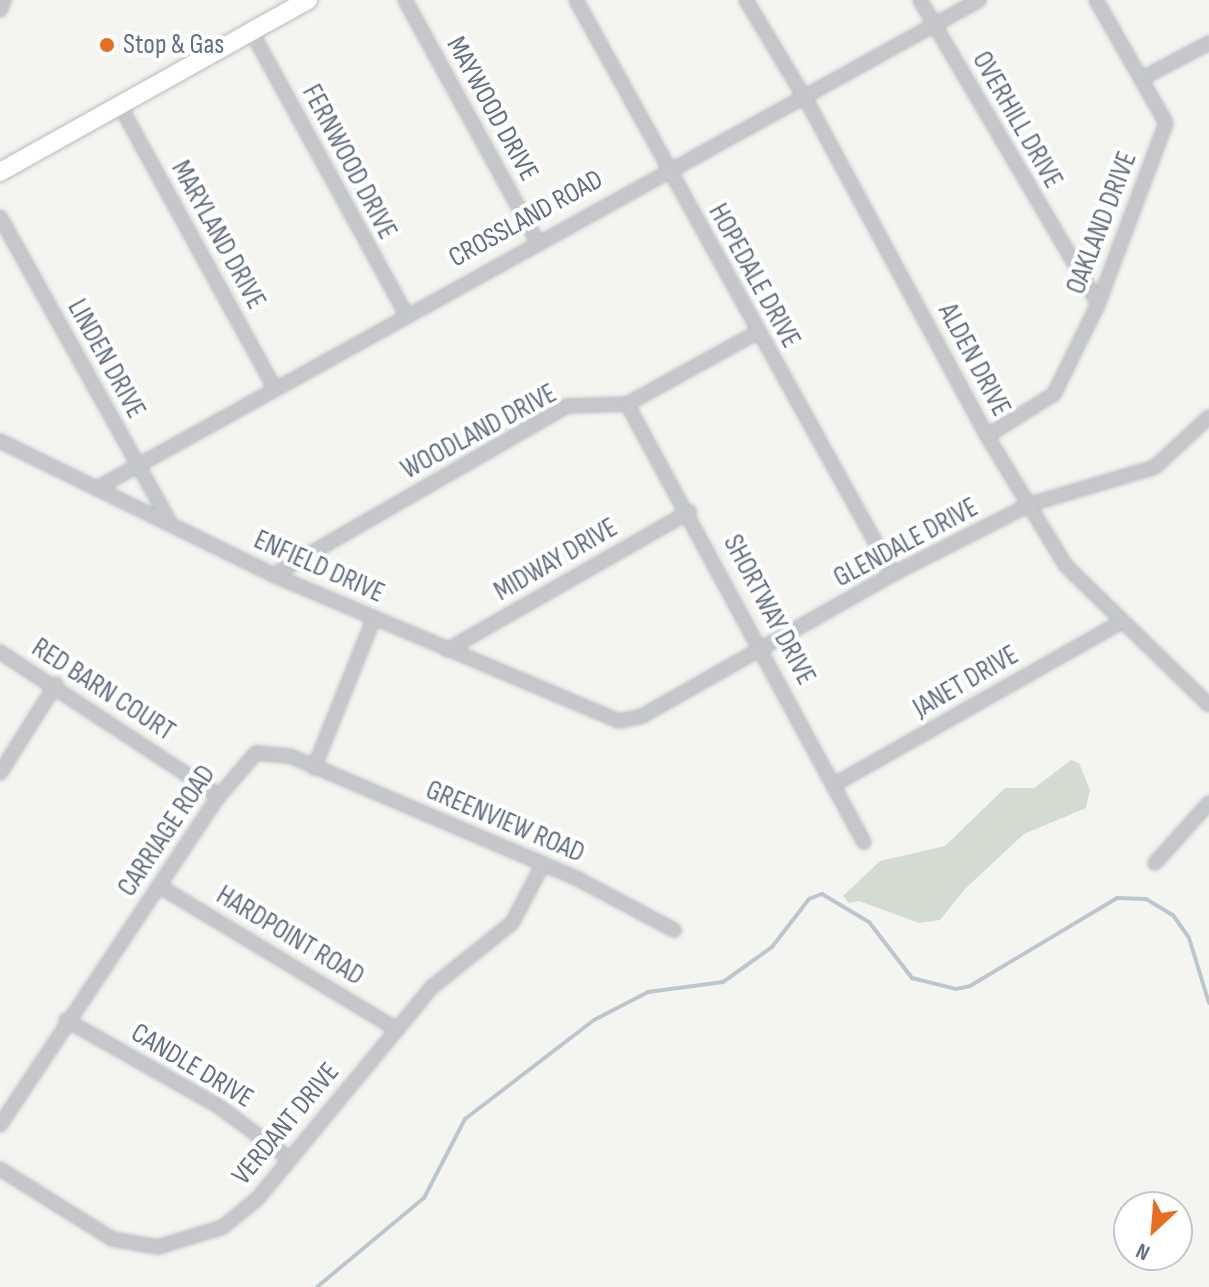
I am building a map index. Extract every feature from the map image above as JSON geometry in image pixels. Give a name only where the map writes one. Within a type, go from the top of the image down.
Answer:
[{"type":"main road","points":[[0,172],[308,0]]},
{"type":"street","points":[[0,10],[4,0]]},
{"type":"street","name":"MAYWOOD DRIVE","points":[[405,0],[537,241]]},
{"type":"street","name":"HOPEDALE DRIVE","points":[[576,0],[666,169],[893,574]]},
{"type":"street","name":"ALDEN DRIVE","points":[[746,0],[803,96],[987,436],[1066,566],[1209,705]]},
{"type":"street","name":"OVERHILL DRIVE","points":[[920,0],[1098,304]]},
{"type":"street","name":"CROSSLAND ROAD","points":[[99,487],[666,169],[936,27],[979,0]]},
{"type":"street","name":"OAKLAND DRIVE","points":[[987,436],[1054,394],[1098,304],[1166,123],[1096,0]]},
{"type":"street","name":"FERNWOOD DRIVE","points":[[251,31],[406,314]]},
{"type":"street","points":[[1141,79],[1209,43]]},
{"type":"street","name":"MARYLAND DRIVE","points":[[119,104],[275,389]]},
{"type":"street","name":"LINDEN DRIVE","points":[[0,217],[171,524]]},
{"type":"street","name":"WOODLAND DRIVE","points":[[273,575],[567,406],[627,404],[758,332]]},
{"type":"street","name":"SHORTWAY DRIVE","points":[[627,404],[689,512],[864,842]]},
{"type":"street","name":"GLENDALE DRIVE","points":[[626,721],[763,650],[893,574],[1031,504],[1155,467],[1209,417]]},
{"type":"street","name":"ENFIELD DRIVE","points":[[0,441],[273,575],[610,719],[626,721]]},
{"type":"street","name":"MIDWAY DRIVE","points":[[447,650],[689,512]]},
{"type":"street","points":[[314,768],[374,618]]},
{"type":"street","name":"JANET DRIVE","points":[[835,784],[1121,622]]},
{"type":"street","name":"RED BARN COURT","points":[[0,652],[56,684],[219,796]]},
{"type":"street","points":[[0,773],[56,684]]},
{"type":"street","name":"CARRIAGE ROAD","points":[[0,1125],[66,1020],[219,796],[256,753],[280,753],[314,768]]},
{"type":"street","name":"GREENVIEW ROAD","points":[[314,768],[543,864],[674,930]]},
{"type":"street","points":[[1155,863],[1209,803]]},
{"type":"street","name":"VERDANT DRIVE","points":[[0,1169],[93,1230],[158,1247],[197,1238],[236,1219],[290,1159],[432,987],[512,923],[543,864]]},
{"type":"street","name":"HARDPOINT ROAD","points":[[159,886],[396,1029]]},
{"type":"street","name":"CANDLE DRIVE","points":[[66,1020],[218,1106],[290,1159]]},
{"type":"shaded area","points":[[1071,760],[1079,763],[1090,790],[1086,808],[1024,834],[965,889],[940,920],[919,923],[859,901],[849,903],[843,896],[880,861],[945,846],[1005,788],[1034,788]]},
{"type":"waterway","points":[[317,1287],[424,1198],[465,1119],[594,1020],[648,992],[723,982],[772,947],[809,899],[822,894],[869,922],[912,978],[956,989],[970,986],[1117,898],[1146,899],[1173,915],[1189,938],[1209,1003]]},
{"type":"place","name":"Stop & Gas","points":[[107,45]]}]
